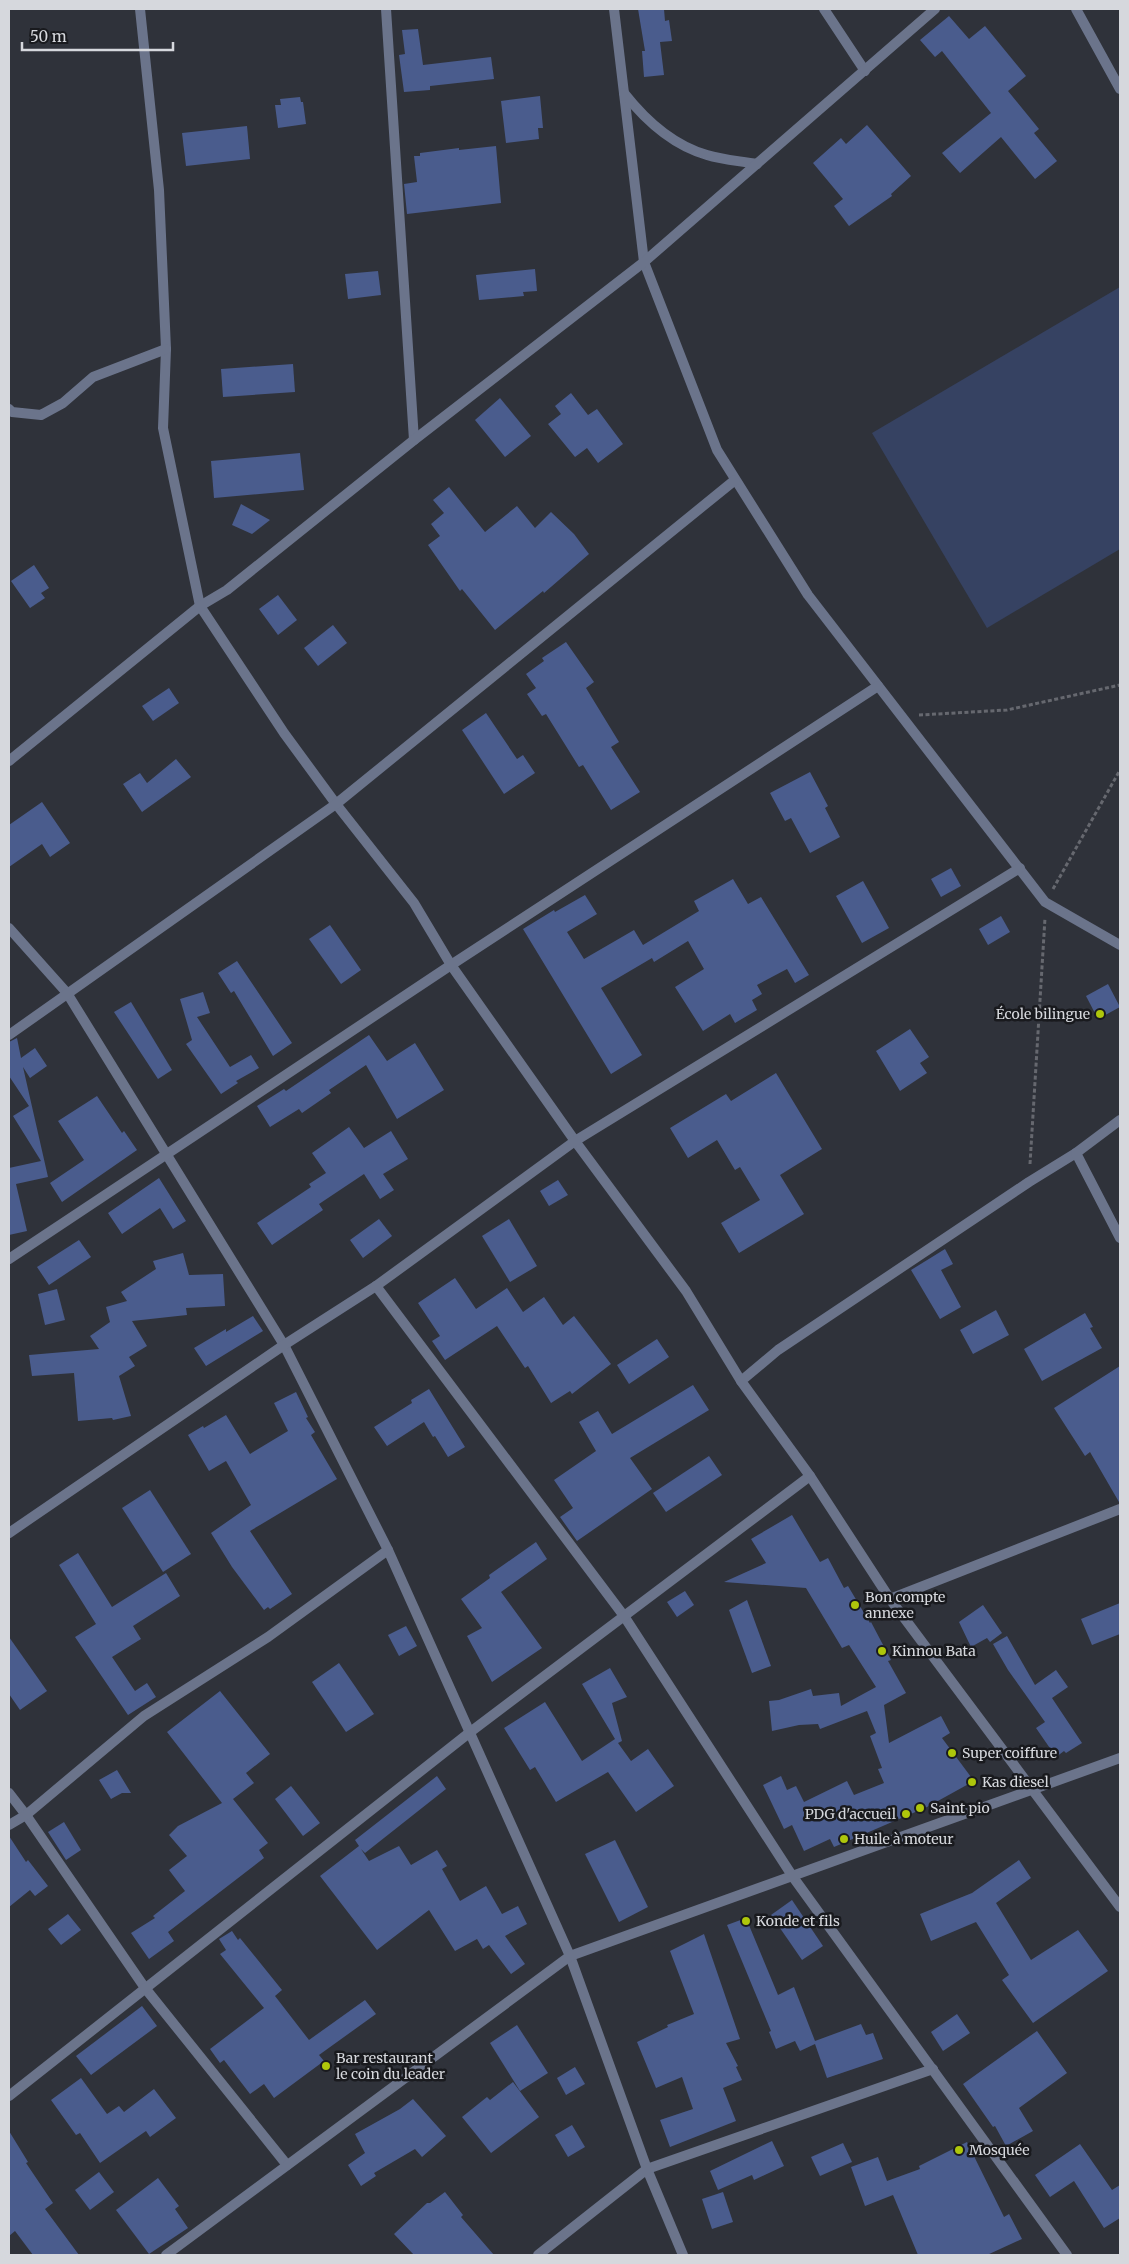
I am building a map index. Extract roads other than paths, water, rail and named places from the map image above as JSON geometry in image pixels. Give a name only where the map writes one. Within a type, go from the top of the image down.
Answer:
[{"type":"street","points":[[140,9],[159,190],[166,348],[163,428],[200,606],[284,733],[336,804],[414,904],[450,965],[575,1142],[686,1291],[741,1381],[810,1476],[890,1598],[1120,1907]]},
{"type":"street","points":[[386,9],[414,440]]},
{"type":"street","points":[[614,9],[644,262],[717,450],[808,595],[1046,902],[1120,945]]},
{"type":"street","points":[[824,9],[865,71]]},
{"type":"street","points":[[9,761],[200,606],[227,590],[414,440],[644,262],[936,9]]},
{"type":"street","points":[[1076,9],[1120,89]]},
{"type":"street","points":[[623,92],[641,115],[674,140],[707,155],[757,164]]},
{"type":"street","points":[[9,409],[12,412],[41,415],[63,403],[94,377],[166,348]]},
{"type":"street","points":[[9,1035],[336,804],[735,480]]},
{"type":"street","points":[[9,1259],[450,965],[878,686]]},
{"type":"street","points":[[9,1533],[284,1344],[376,1286],[575,1142],[1020,868]]},
{"type":"street","points":[[9,928],[67,993],[284,1344],[388,1550],[570,1956],[647,2169],[683,2255]]},
{"type":"street","points":[[741,1381],[778,1350],[1029,1182],[1076,1153],[1120,1120]]},
{"type":"street","points":[[1076,1153],[1120,1238]]},
{"type":"street","points":[[376,1286],[624,1616],[793,1877],[1066,2255]]},
{"type":"street","points":[[9,2096],[469,1733],[810,1476]]},
{"type":"street","points":[[890,1598],[1120,1509]]},
{"type":"street","points":[[9,1825],[26,1815],[144,1716],[268,1637],[388,1550]]},
{"type":"street","points":[[166,2255],[570,1956],[1120,1758]]},
{"type":"street","points":[[9,1793],[145,1988],[287,2165]]},
{"type":"street","points":[[538,2255],[647,2169],[933,2069]]},
{"type":"place","name":"École bilingue","points":[[1100,1014]]},
{"type":"place","name":"Bon compte annexe","points":[[855,1605]]},
{"type":"place","name":"Kinnou Bata","points":[[882,1651]]},
{"type":"place","name":"Super coiffure","points":[[952,1753]]},
{"type":"place","name":"Kas diesel","points":[[972,1782]]},
{"type":"place","name":"Saint pio","points":[[920,1808]]},
{"type":"place","name":"PDG d'accueil","points":[[906,1814]]},
{"type":"place","name":"Huile à moteur","points":[[844,1839]]},
{"type":"place","name":"Konde et fils","points":[[746,1921]]},
{"type":"place","name":"Bar restaurant le coin du leader","points":[[326,2066]]},
{"type":"place","name":"Mosquée","points":[[959,2150]]}]
